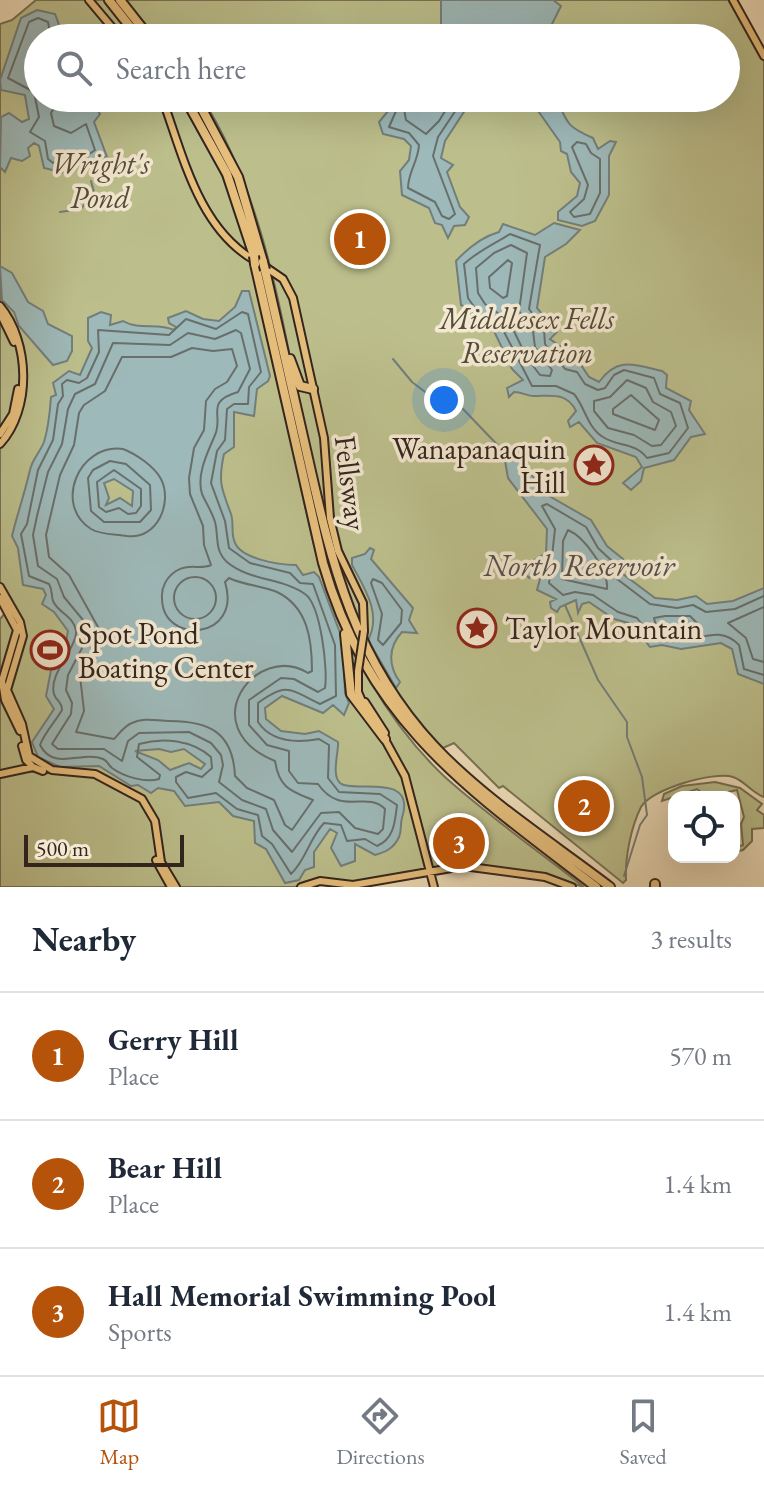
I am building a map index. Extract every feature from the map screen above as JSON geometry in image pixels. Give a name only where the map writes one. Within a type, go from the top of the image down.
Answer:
[{"type":"highway","points":[[109,0],[128,24]]},
{"type":"highway","points":[[120,0],[139,24]]},
{"type":"highway","points":[[193,112],[227,174],[300,386],[313,389]]},
{"type":"highway","points":[[203,112],[238,177],[319,548],[340,614],[351,694],[385,739]]},
{"type":"highway","points":[[279,330],[330,559],[351,617],[375,665],[409,716],[456,767],[610,887]]},
{"type":"highway","points":[[340,614],[380,690],[428,751],[480,798],[596,887]]},
{"type":"main road","points":[[89,0],[109,24]]},
{"type":"main road","points":[[733,0],[764,56]]},
{"type":"main road","name":"Fellsway","points":[[167,112],[186,167],[222,235],[238,250],[278,274],[288,286],[326,449],[330,518],[338,549],[362,601],[364,631],[358,685],[363,703],[405,776],[430,872]]},
{"type":"main road","points":[[0,306],[18,338],[19,403],[15,425],[1,439]]},
{"type":"main road","points":[[0,313],[16,349],[19,403]]},
{"type":"main road","points":[[0,587],[23,632],[23,646],[7,688],[32,762]]},
{"type":"main road","points":[[0,598],[17,631],[15,645],[4,667],[3,690],[32,762],[57,775],[88,775],[141,802],[153,825],[158,865],[173,887]]},
{"type":"main road","name":"Fellsway","points":[[358,685],[407,771],[430,872]]},
{"type":"main road","points":[[0,774],[20,770],[32,762]]},
{"type":"main road","points":[[301,887],[318,881],[351,885],[471,866],[545,877],[572,887]]},
{"type":"main road","points":[[430,872],[434,887]]},
{"type":"green space","points":[[36,0],[103,0],[122,24],[24,24],[24,112],[188,112],[210,148],[233,203],[252,262],[320,568],[356,654],[387,708],[425,757],[497,820],[584,887],[543,874],[462,863],[352,883],[315,879],[295,887],[0,887],[0,619],[6,612],[0,601],[0,24],[12,20]]},
{"type":"green space","name":"Middlesex Fells Reservation","points":[[126,0],[730,0],[764,60],[764,797],[737,779],[724,776],[684,783],[647,800],[637,815],[623,883],[503,786],[499,788],[454,743],[443,748],[388,679],[350,602],[324,519],[268,258],[241,175],[209,112],[740,112],[740,24],[145,24]]},
{"type":"green space","points":[[715,782],[740,788],[762,804],[757,810],[764,815],[764,828],[752,829],[752,841],[740,851],[744,817],[740,791],[671,791],[682,786]]},
{"type":"water","points":[[441,0],[553,0],[561,6],[552,24],[441,24]]},
{"type":"water","name":"Wright's Pond","points":[[37,10],[55,14],[59,24],[24,24],[24,95],[1,90],[0,80],[21,18]]},
{"type":"water","name":"Wright's Pond","points":[[28,112],[99,112],[94,122],[107,157],[85,165],[69,161],[65,173],[44,168],[39,146],[34,143],[28,148],[30,156],[22,161],[11,158],[5,172],[0,167],[1,117],[9,113],[22,122],[29,119]]},
{"type":"water","points":[[387,112],[464,112],[445,141],[441,158],[453,165],[447,172],[460,207],[469,217],[465,225],[454,226],[448,238],[442,225],[435,223],[429,208],[402,195],[400,171],[409,160],[411,146],[404,139],[383,134],[379,122]]},
{"type":"water","points":[[539,112],[563,112],[574,128],[593,138],[598,149],[610,141],[616,142],[609,156],[609,195],[595,221],[582,226],[558,220],[558,212],[577,196],[580,183],[571,172],[567,154],[561,151],[560,142]]},
{"type":"water","points":[[554,223],[580,230],[566,244],[545,257],[537,308],[557,332],[550,339],[571,354],[564,357],[577,364],[574,359],[577,359],[589,377],[599,382],[613,368],[628,364],[662,371],[667,375],[666,388],[691,401],[689,410],[705,434],[691,437],[674,460],[644,468],[641,481],[631,490],[623,483],[642,467],[636,457],[597,443],[579,422],[570,427],[568,421],[576,411],[568,401],[558,396],[531,396],[517,392],[509,397],[507,388],[523,380],[512,369],[494,331],[471,317],[467,308],[461,305],[456,261],[465,252],[499,232],[503,224],[535,235]]},
{"type":"water","points":[[0,266],[12,273],[28,302],[43,311],[48,324],[72,336],[72,351],[67,361],[53,365],[19,326],[14,312],[2,300]]},
{"type":"water","points":[[242,291],[249,291],[270,376],[257,389],[254,416],[234,412],[234,447],[224,454],[222,484],[232,517],[234,540],[237,547],[251,556],[296,565],[303,575],[314,572],[319,577],[343,641],[345,693],[349,703],[344,715],[333,705],[323,713],[282,696],[265,708],[266,719],[281,731],[305,734],[319,731],[338,742],[336,769],[340,783],[392,789],[400,794],[404,803],[400,834],[389,849],[375,855],[355,844],[355,861],[341,866],[331,848],[337,833],[330,829],[314,852],[314,867],[305,870],[299,880],[285,883],[266,849],[255,843],[254,821],[233,816],[219,802],[185,806],[174,791],[158,788],[151,793],[138,785],[131,786],[99,766],[60,767],[38,757],[32,742],[54,709],[46,696],[55,649],[66,642],[68,631],[54,612],[42,604],[46,595],[43,589],[23,585],[18,548],[12,536],[31,466],[45,437],[51,397],[56,395],[53,383],[69,371],[80,375],[92,348],[88,341],[88,318],[101,312],[111,315],[110,325],[123,321],[136,326],[174,330],[176,327],[169,323],[168,318],[186,311],[203,319],[219,321],[235,307]],"holes":[[[114,479],[133,491],[132,506],[120,498],[106,505],[109,498],[104,483]],[[159,749],[171,752],[184,749],[205,764],[201,769],[189,763],[170,770],[158,760],[135,751]]]},
{"type":"water","name":"North Reservoir","points":[[508,448],[551,497],[591,520],[607,546],[623,559],[623,574],[655,598],[677,600],[696,596],[707,604],[733,601],[764,588],[764,684],[738,674],[732,649],[721,643],[681,649],[662,645],[650,647],[632,624],[614,619],[589,602],[582,604],[578,613],[576,600],[560,607],[557,612],[551,608],[550,602],[556,599],[537,590],[543,568],[529,578],[520,568],[521,562],[529,563],[546,553],[547,529],[508,478],[505,461],[511,456]]},
{"type":"water","points":[[370,548],[374,550],[371,559],[413,608],[409,620],[417,633],[402,632],[392,650],[392,663],[400,682],[396,688],[368,640],[373,611],[352,565],[352,558],[365,554]]},
{"type":"waterway","points":[[60,212],[81,209],[94,192],[91,181]]},
{"type":"waterway","points":[[393,359],[412,382],[437,401],[452,401],[463,409],[510,458]]},
{"type":"waterway","points":[[565,605],[598,680],[627,722],[627,737],[642,777],[647,815],[640,825],[624,876]]},
{"type":"place","name":"Gerry Hill","points":[[360,239]]},
{"type":"place","name":"Wanapanaquin Hill","points":[[594,465]]},
{"type":"place","name":"Taylor Mountain","points":[[477,628]]},
{"type":"place","name":"Spot Pond Boating Center","points":[[50,650]]},
{"type":"place","name":"Bear Hill","points":[[584,806]]},
{"type":"place","name":"Hall Memorial Swimming Pool","points":[[459,843]]}]
